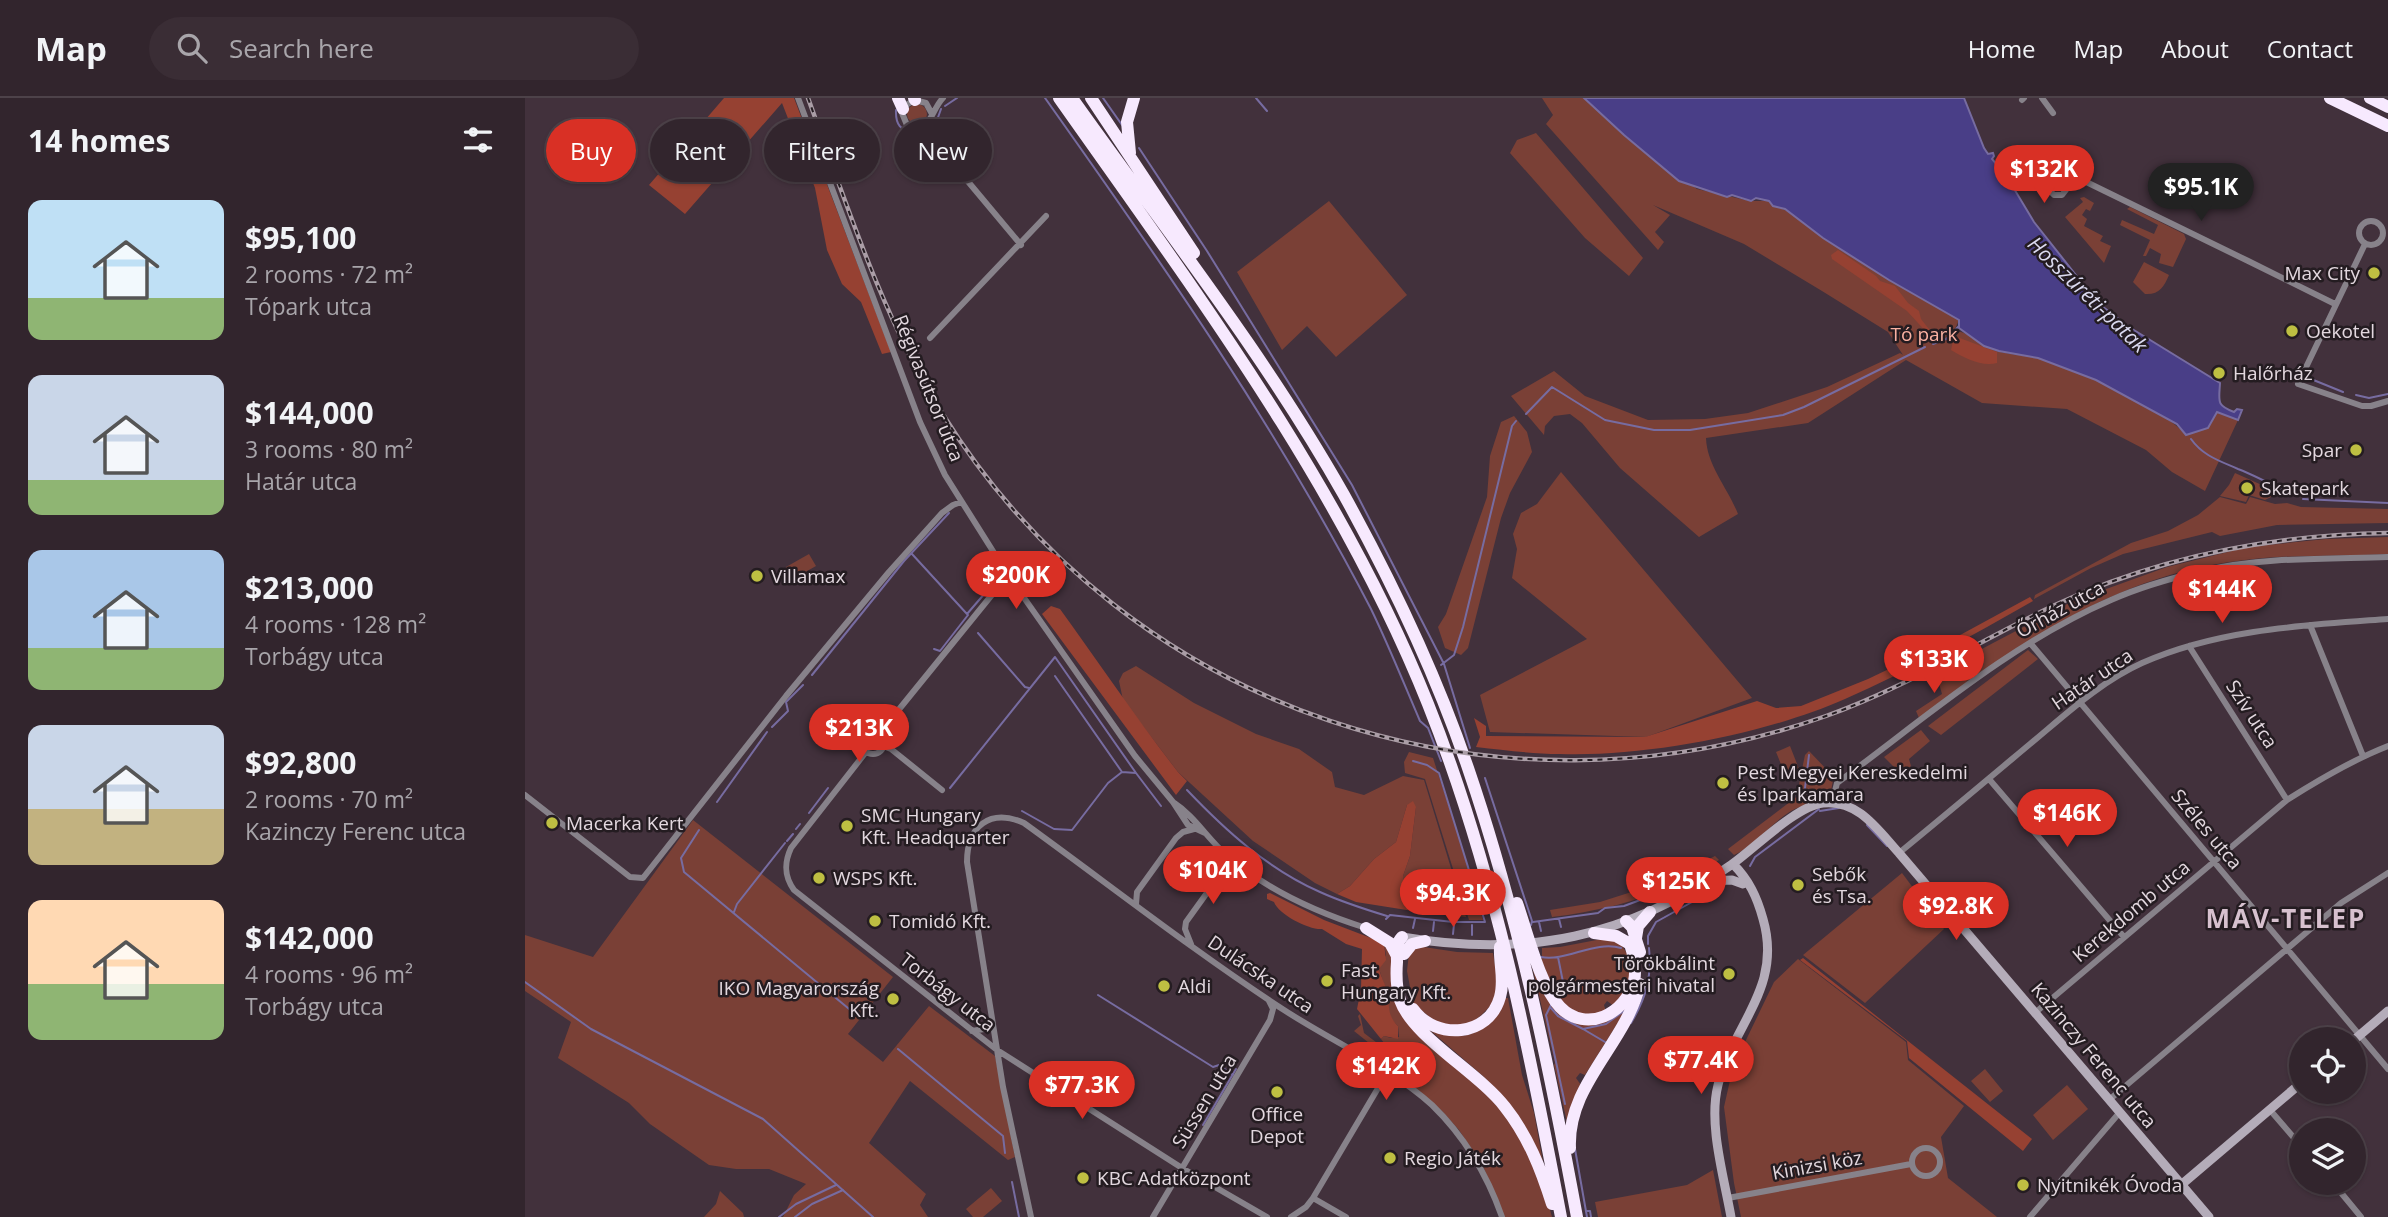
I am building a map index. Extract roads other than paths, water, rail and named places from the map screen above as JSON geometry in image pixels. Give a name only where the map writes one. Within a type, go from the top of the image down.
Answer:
[{"type":"highway","points":[[1059,98],[1248,370],[1322,488],[1403,645],[1445,749],[1469,818],[1500,926],[1532,1062],[1559,1217]]},
{"type":"highway","points":[[1072,98],[1245,337],[1343,494],[1396,596],[1446,710],[1467,765],[1497,860],[1513,915],[1546,1058],[1577,1215]]},
{"type":"highway","points":[[1091,98],[1237,320],[1245,337]]},
{"type":"highway","points":[[1130,154],[1127,122],[1134,98]]},
{"type":"highway","points":[[2330,98],[2385,126]]},
{"type":"highway","points":[[2370,98],[2388,107]]},
{"type":"highway","points":[[1497,860],[1506,869],[1549,991],[1567,1013],[1590,1020],[1607,1016],[1618,1009],[1628,996],[1635,967],[1632,927],[1626,922]]},
{"type":"highway","points":[[1577,1215],[1570,1155],[1571,1124],[1583,1090],[1637,995],[1642,971],[1633,941],[1637,926],[1650,912]]},
{"type":"highway","points":[[1402,937],[1397,944],[1405,989],[1415,1012],[1439,1029],[1466,1030],[1489,1017],[1500,996],[1500,926]]},
{"type":"highway","points":[[1366,928],[1390,943],[1400,955]]},
{"type":"highway","points":[[1594,933],[1633,941]]},
{"type":"highway","points":[[1425,941],[1412,944],[1400,955],[1397,988],[1407,1013],[1423,1032],[1478,1077],[1512,1116],[1532,1150],[1559,1217]]},
{"type":"street","name":"Régivasútsor utca","points":[[799,98],[920,422],[961,502],[1008,575],[1135,756],[1193,829],[1205,833]]},
{"type":"street","points":[[901,104],[933,98]]},
{"type":"street","points":[[931,118],[943,98]]},
{"type":"street","points":[[2042,98],[2053,113]]},
{"type":"street","points":[[917,99],[929,106],[931,118]]},
{"type":"street","points":[[2076,177],[2062,195],[2054,195],[2046,187],[2048,176],[2055,166],[2335,304]]},
{"type":"street","points":[[969,182],[1021,244]]},
{"type":"street","points":[[930,338],[1046,216]]},
{"type":"street","points":[[2365,244],[2298,384],[2353,404],[2388,404]]},
{"type":"street","points":[[525,795],[630,877],[643,878],[926,528],[948,508],[961,502]]},
{"type":"street","name":"Őrház utca","points":[[1832,803],[1837,783],[1989,671],[2071,620],[2112,599],[2162,581],[2205,570],[2263,561],[2388,557]]},
{"type":"street","name":"Torbágy utca","points":[[1008,575],[879,734],[872,732],[864,736],[861,744],[866,752],[791,848],[786,865],[788,881],[805,900],[997,1050],[1182,1168],[1267,1217]]},
{"type":"street","name":"Határ utca","points":[[1899,853],[2080,702],[2131,668],[2189,646],[2310,625],[2388,619]]},
{"type":"street","points":[[2310,625],[2363,756]]},
{"type":"street","name":"Széles utca","points":[[2031,644],[2287,948],[2348,1027]]},
{"type":"street","name":"Szív utca","points":[[2189,646],[2287,800]]},
{"type":"street","points":[[866,752],[874,754],[883,746],[883,739],[879,734]]},
{"type":"street","points":[[883,746],[891,749],[942,790]]},
{"type":"street","name":"Kerekdomb utca","points":[[2036,1012],[2287,800],[2324,776],[2388,746]]},
{"type":"street","points":[[1989,779],[2124,937]]},
{"type":"street","name":"Régivasútsor utca","points":[[1173,802],[1184,809],[1227,855],[1244,867],[1290,897],[1366,928],[1425,941],[1479,945],[1539,942],[1594,933],[1626,922]]},
{"type":"street","points":[[1626,922],[1706,882],[1800,812],[1821,803],[1832,803]]},
{"type":"street","name":"Kazinczy Ferenc utca","points":[[1832,803],[1855,809],[1867,818],[1899,853],[2209,1217]]},
{"type":"street","points":[[1178,836],[1179,813]]},
{"type":"street","name":"Dulácska utca","points":[[1031,1217],[997,1050],[967,862],[968,842],[974,831],[993,818],[1003,817],[1024,823],[1269,1000],[1425,1099],[1462,1138],[1484,1172],[1502,1217]]},
{"type":"street","points":[[1136,904],[1136,891],[1178,836],[1193,829]]},
{"type":"street","points":[[1744,880],[1743,863],[1747,853]]},
{"type":"street","points":[[1167,927],[1174,928],[1186,922],[1227,866],[1227,855]]},
{"type":"street","points":[[1731,1217],[1719,1149],[1716,1097],[1724,1066],[1756,1003],[1769,958],[1766,930],[1753,889],[1733,864]]},
{"type":"street","points":[[1223,871],[1230,867],[1244,867]]},
{"type":"street","points":[[2109,1100],[2341,904],[2388,873]]},
{"type":"street","points":[[1706,882],[1744,880]]},
{"type":"street","points":[[1122,893],[1136,891]]},
{"type":"street","points":[[1186,922],[1185,929],[1192,946]]},
{"type":"street","name":"Süssen utca","points":[[1153,1217],[1271,1020],[1273,1009],[1269,1000]]},
{"type":"street","points":[[2366,1029],[2388,1011]]},
{"type":"street","points":[[972,1031],[984,1029],[992,1020]]},
{"type":"street","name":"Széles utca","points":[[2366,1047],[2388,1069]]},
{"type":"street","points":[[1291,1217],[1306,1207],[1313,1198],[1387,1073]]},
{"type":"street","points":[[2181,1185],[2289,1093]]},
{"type":"street","points":[[2270,1110],[2289,1132]]},
{"type":"street","points":[[2030,1217],[2120,1112]]},
{"type":"street","points":[[1923,1148],[1933,1149],[1940,1156],[1940,1167],[1933,1174],[1917,1173],[1912,1164],[1915,1154],[1923,1148]]},
{"type":"street","name":"Kinizsi köz","points":[[1728,1198],[1912,1164]]},
{"type":"street","points":[[2343,1195],[2361,1217]]},
{"type":"street","points":[[1313,1198],[1346,1217]]},
{"type":"water","points":[[1584,98],[1964,98],[1984,148],[1988,154],[1993,153],[1992,159],[2007,177],[2034,222],[2098,303],[2129,327],[2220,383],[2221,405],[2234,412],[2237,409],[2242,410],[2238,420],[2217,412],[2208,428],[2186,435],[2177,424],[2096,380],[2038,358],[1984,346],[1959,328],[1959,320],[1823,238],[1785,209],[1773,206],[1769,201],[1756,198],[1751,201],[1732,195],[1727,197],[1679,181]]},
{"type":"waterway","points":[[945,106],[957,98]]},
{"type":"waterway","points":[[1045,98],[1175,285],[1297,476],[1371,609],[1420,721],[1428,728],[1441,761]]},
{"type":"waterway","points":[[1103,98],[1122,125]]},
{"type":"waterway","points":[[1256,98],[1267,111]]},
{"type":"waterway","points":[[937,119],[941,109]]},
{"type":"waterway","points":[[896,110],[897,119]]},
{"type":"waterway","points":[[1139,148],[1207,251],[1352,485],[1444,664],[1470,748]]},
{"type":"waterway","points":[[1933,344],[1946,339],[1959,326]]},
{"type":"waterway","points":[[1526,414],[1552,387],[1605,420],[1654,430],[1690,430],[1783,415],[1925,347]]},
{"type":"waterway","points":[[2311,379],[2343,392]]},
{"type":"waterway","points":[[2356,395],[2369,398],[2388,394]]},
{"type":"waterway","points":[[1441,665],[1454,655],[1463,627],[1512,426],[1516,421]]},
{"type":"waterway","name":"Hosszúréti-patak","points":[[2191,439],[2212,457],[2290,494]]},
{"type":"waterway","name":"Hosszúréti-patak","points":[[2303,499],[2388,503]]},
{"type":"waterway","points":[[812,675],[904,561],[949,513]]},
{"type":"waterway","points":[[912,554],[967,614],[998,578]]},
{"type":"waterway","points":[[934,649],[940,651],[968,615]]},
{"type":"waterway","points":[[978,633],[1025,687],[1029,688]]},
{"type":"waterway","points":[[950,788],[1055,657],[1161,806]]},
{"type":"waterway","points":[[1055,676],[1122,772]]},
{"type":"waterway","points":[[772,727],[788,711],[786,702],[803,685]]},
{"type":"waterway","points":[[717,802],[767,732]]},
{"type":"waterway","points":[[1808,795],[1805,788],[1809,755]]},
{"type":"waterway","points":[[1386,919],[1390,915],[1453,922],[1485,922],[1439,773],[1427,765],[1413,761]]},
{"type":"waterway","points":[[1022,811],[1054,829],[1072,830],[1108,783],[1122,772],[1136,773]]},
{"type":"waterway","points":[[1485,778],[1532,921],[1531,925]]},
{"type":"waterway","points":[[809,813],[828,788]]},
{"type":"waterway","points":[[1187,790],[1233,834],[1283,872],[1328,896],[1387,916]]},
{"type":"waterway","points":[[1820,811],[1839,808]]},
{"type":"waterway","points":[[1750,866],[1755,857],[1819,809]]},
{"type":"waterway","points":[[796,829],[800,824]]},
{"type":"waterway","points":[[1867,825],[1887,846]]},
{"type":"waterway","points":[[699,830],[681,858],[684,872],[860,1018]]},
{"type":"waterway","points":[[787,841],[793,834]]},
{"type":"waterway","points":[[734,912],[737,904],[785,843]]},
{"type":"waterway","points":[[1648,944],[1648,936],[1656,922],[1719,887]]},
{"type":"waterway","points":[[1533,922],[1598,913],[1605,908],[1624,906],[1659,893]]},
{"type":"waterway","points":[[1413,928],[1415,919]]},
{"type":"waterway","points":[[1559,919],[1561,927]]},
{"type":"waterway","points":[[1433,931],[1434,922]]},
{"type":"waterway","points":[[1539,922],[1541,931]]},
{"type":"waterway","points":[[1453,934],[1454,924]]},
{"type":"waterway","points":[[1472,925],[1472,935]]},
{"type":"waterway","points":[[1541,957],[1560,957],[1601,947],[1621,948]]},
{"type":"waterway","points":[[1631,1023],[1647,987],[1649,948]]},
{"type":"waterway","points":[[1557,994],[1563,982],[1558,957]]},
{"type":"waterway","points":[[525,982],[591,1029],[763,1119],[873,1217]]},
{"type":"waterway","points":[[1098,995],[1213,1067],[1219,1065],[1233,1075]]},
{"type":"waterway","points":[[1551,1005],[1546,1015],[1565,1104]]},
{"type":"waterway","points":[[1551,1008],[1558,1016],[1583,1029],[1606,1024],[1624,1011]]},
{"type":"waterway","points":[[1583,1029],[1605,1042]]},
{"type":"waterway","points":[[898,1049],[1003,1136],[1005,1153]]},
{"type":"waterway","points":[[1203,1125],[1236,1069]]},
{"type":"waterway","points":[[1575,1149],[1587,1217]]},
{"type":"waterway","points":[[1012,1182],[1019,1217]]},
{"type":"waterway","points":[[779,1217],[796,1204],[836,1185]]},
{"type":"waterway","points":[[795,1217],[812,1204],[843,1190]]},
{"type":"waterway","points":[[1587,1211],[1590,1211],[1591,1217]]},
{"type":"railway","points":[[808,98],[867,259],[901,338],[942,413],[1020,517],[1112,603],[1216,672],[1330,721],[1450,751],[1575,760],[1701,749],[1826,716],[1856,705],[2055,605],[2135,573],[2218,551],[2260,544],[2302,538],[2388,533]]},
{"type":"place","name":"Max City","points":[[2374,273]]},
{"type":"place","name":"Oekotel","points":[[2292,331]]},
{"type":"place","name":"Halőrház","points":[[2219,373]]},
{"type":"place","name":"Spar","points":[[2356,450]]},
{"type":"place","name":"Skatepark","points":[[2247,488]]},
{"type":"place","name":"Villamax","points":[[757,576]]},
{"type":"place","name":"Pest Megyei Kereskedelmi és Iparkamara","points":[[1723,783]]},
{"type":"place","name":"Macerka Kert","points":[[552,823]]},
{"type":"place","name":"SMC Hungary Kft. Headquarter","points":[[847,826]]},
{"type":"place","name":"WSPS Kft.","points":[[819,878]]},
{"type":"place","name":"Sebők és Tsa.","points":[[1798,885]]},
{"type":"place","name":"Tomidó Kft.","points":[[875,921]]},
{"type":"place","name":"Törökbálint polgármesteri hivatal","points":[[1729,974]]},
{"type":"place","name":"Fast Hungary Kft.","points":[[1327,981]]},
{"type":"place","name":"Aldi","points":[[1164,986]]},
{"type":"place","name":"IKO Magyarország Kft.","points":[[893,999]]},
{"type":"place","name":"Office Depot","points":[[1277,1092]]},
{"type":"place","name":"Regio Játék","points":[[1390,1158]]},
{"type":"place","name":"KBC Adatközpont","points":[[1083,1178]]},
{"type":"place","name":"Nyitnikék Óvoda","points":[[2023,1185]]},
{"type":"district","name":"MÁV-TELEP","points":[[2286,918]]},
{"type":"park label","name":"Tó park","points":[[1924,334]]}]
